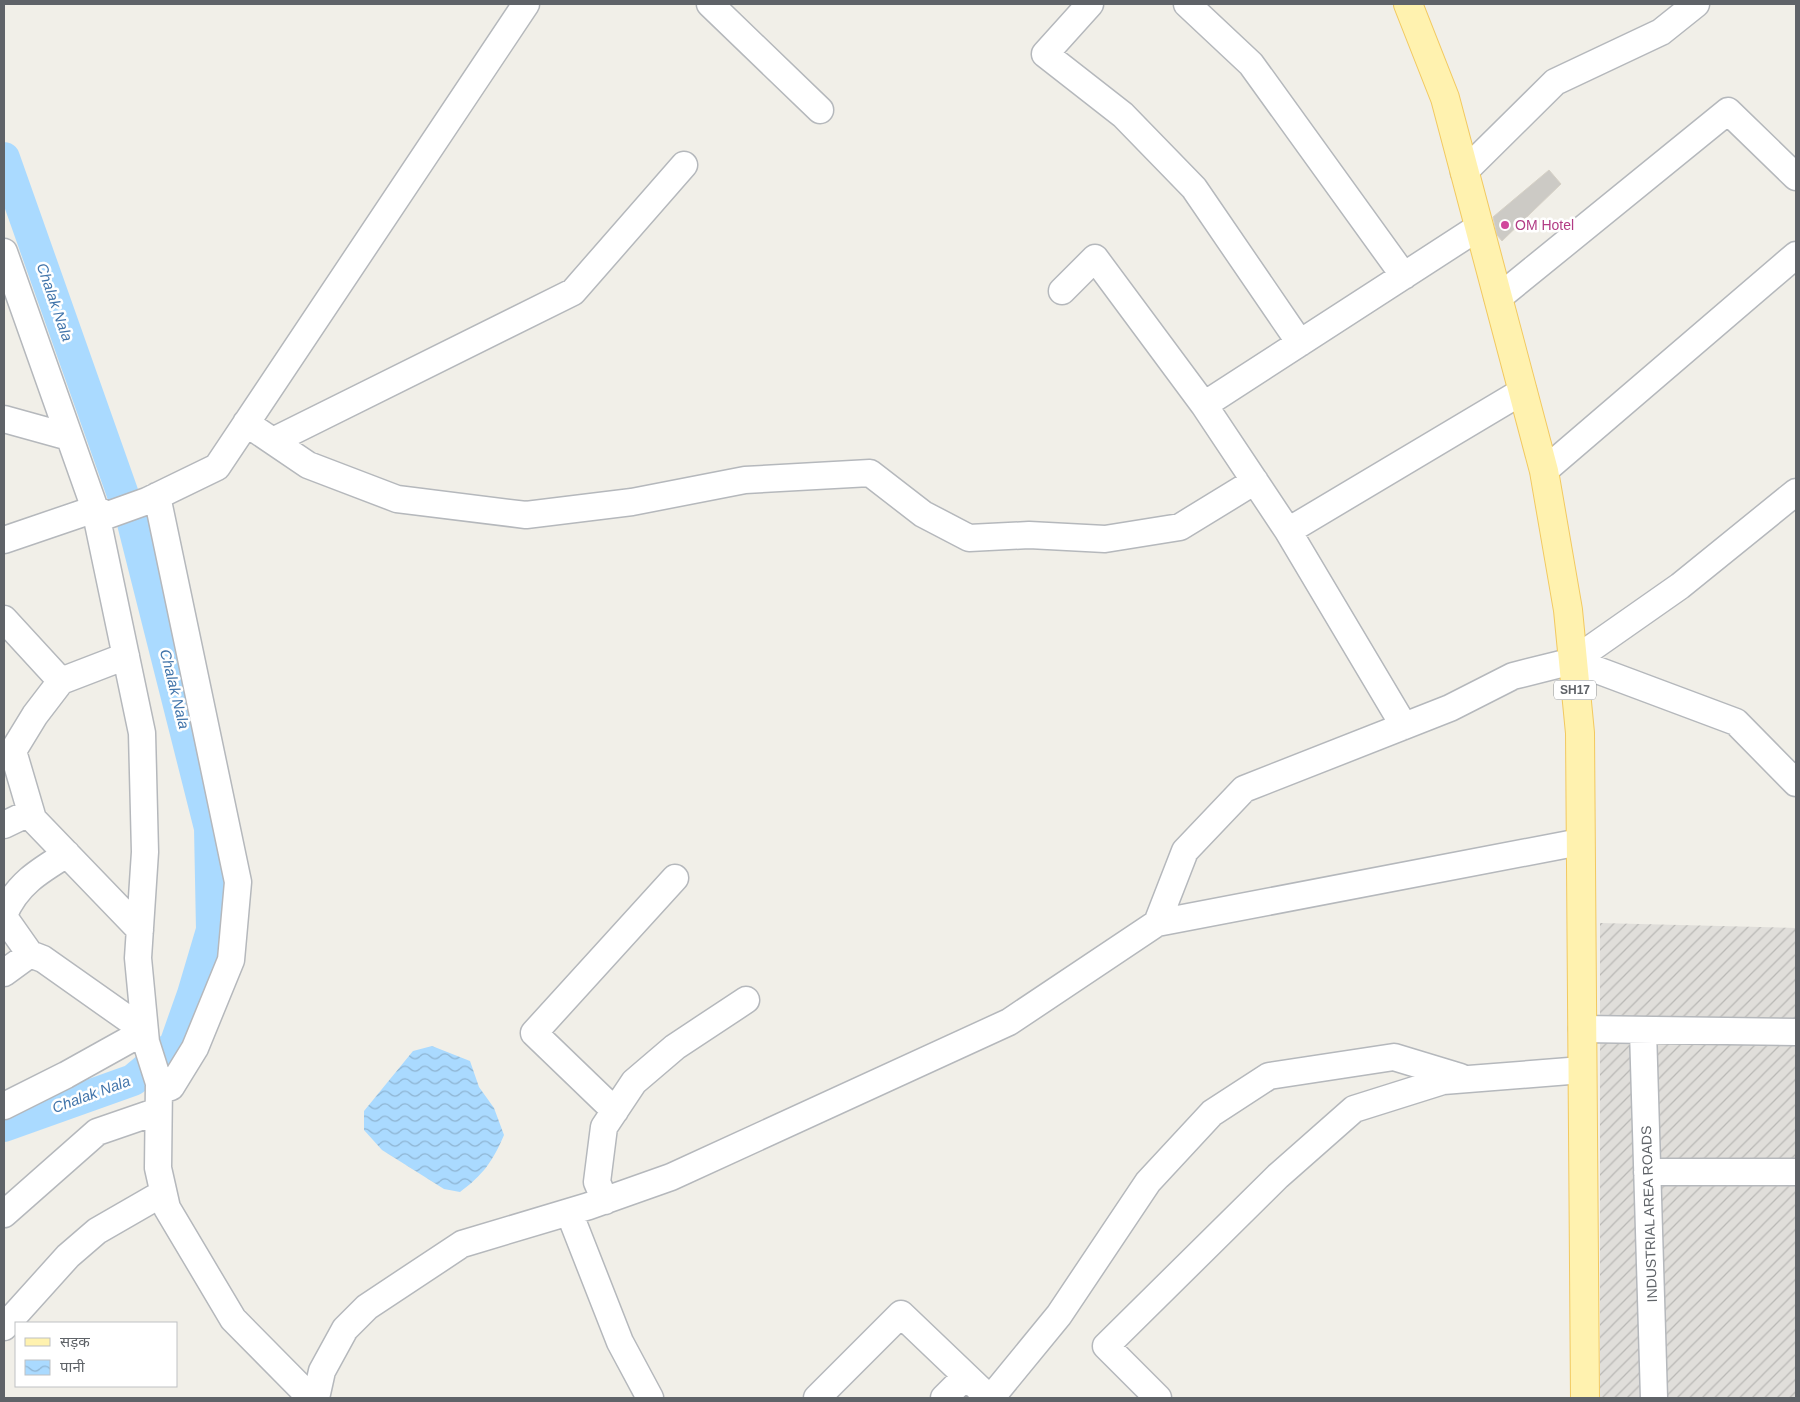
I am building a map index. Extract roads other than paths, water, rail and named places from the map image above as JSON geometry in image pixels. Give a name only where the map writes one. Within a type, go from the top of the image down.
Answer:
[{"type":"main road","name":"SH17","points":[[1408,4],[1445,98],[1523,391],[1544,471],[1568,610],[1580,734],[1585,1398]]},
{"type":"street","points":[[4,540],[152,499],[217,468],[526,4]]},
{"type":"street","points":[[710,4],[820,110]]},
{"type":"street","points":[[1090,4],[1045,54],[1123,115],[1194,188],[1300,343]]},
{"type":"street","points":[[1187,4],[1251,64],[1404,276]]},
{"type":"street","points":[[1464,172],[1555,82],[1661,32],[1696,4]]},
{"type":"street","points":[[1498,298],[1728,110],[1796,177]]},
{"type":"street","points":[[273,441],[573,292],[684,165]]},
{"type":"street","points":[[1204,405],[1479,227]]},
{"type":"street","points":[[4,252],[70,437],[102,512],[126,656],[142,733],[145,852],[138,958],[145,1037],[158,1095],[158,1168],[167,1208],[233,1319],[311,1398]]},
{"type":"street","points":[[1544,471],[1796,255]]},
{"type":"street","points":[[1062,291],[1095,258],[1204,405],[1255,481],[1288,532],[1404,726]]},
{"type":"street","points":[[1288,532],[1523,391]]},
{"type":"street","points":[[4,419],[70,437]]},
{"type":"street","points":[[246,423],[308,465],[397,499],[526,515],[632,502],[745,480],[870,473],[924,514],[969,538],[1029,535],[1105,539],[1180,527],[1255,481]]},
{"type":"street","points":[[1157,923],[1184,851],[1244,789],[1450,708],[1513,676],[1573,660],[1680,586],[1796,492]]},
{"type":"street","points":[[4,1214],[97,1132],[171,1086],[195,1048],[231,960],[238,882],[152,499]]},
{"type":"street","points":[[4,619],[61,681]]},
{"type":"street","points":[[126,656],[61,681],[8,750],[33,819],[140,930]]},
{"type":"street","points":[[1573,660],[1736,722],[1796,783]]},
{"type":"street","points":[[4,825],[31,812]]},
{"type":"street","points":[[316,1398],[322,1371],[345,1329],[367,1307],[462,1244],[569,1212],[671,1176],[1009,1022],[1157,923],[1580,842]]},
{"type":"street","points":[[66,854],[30,876],[11,898],[4,916],[30,954],[43,959],[145,1037]]},
{"type":"street","points":[[615,1111],[534,1033],[675,878]]},
{"type":"street","points":[[4,973],[30,954]]},
{"type":"street","points":[[605,1200],[596,1182],[604,1126],[634,1082],[676,1047],[746,1000]]},
{"type":"street","points":[[1582,1029],[1796,1032]]},
{"type":"street","name":"INDUSTRIAL AREA ROADS","points":[[1643,1030],[1654,1398]]},
{"type":"street","points":[[4,1106],[145,1037]]},
{"type":"street","points":[[818,1398],[901,1314],[990,1398],[1059,1315],[1148,1182],[1212,1113],[1269,1076],[1394,1057],[1468,1079]]},
{"type":"street","points":[[1158,1398],[1106,1346],[1278,1176],[1354,1109],[1442,1081],[1582,1070]]},
{"type":"street","points":[[1647,1172],[1796,1172]]},
{"type":"street","points":[[4,1327],[68,1256],[97,1231],[163,1193]]},
{"type":"street","points":[[569,1212],[620,1342],[650,1398]]},
{"type":"street","points":[[944,1398],[966,1376]]},
{"type":"water","points":[[432,1046],[470,1061],[479,1087],[494,1108],[504,1135],[486,1167],[475,1180],[460,1192],[444,1189],[382,1150],[364,1130],[364,1111],[413,1051]]},
{"type":"waterway","name":"Chalak Nala","points":[[4,158],[133,523],[210,828],[212,930],[193,994],[175,1045],[133,1080],[4,1126]]},
{"type":"place","name":"OM Hotel","points":[[1505,225]]}]
